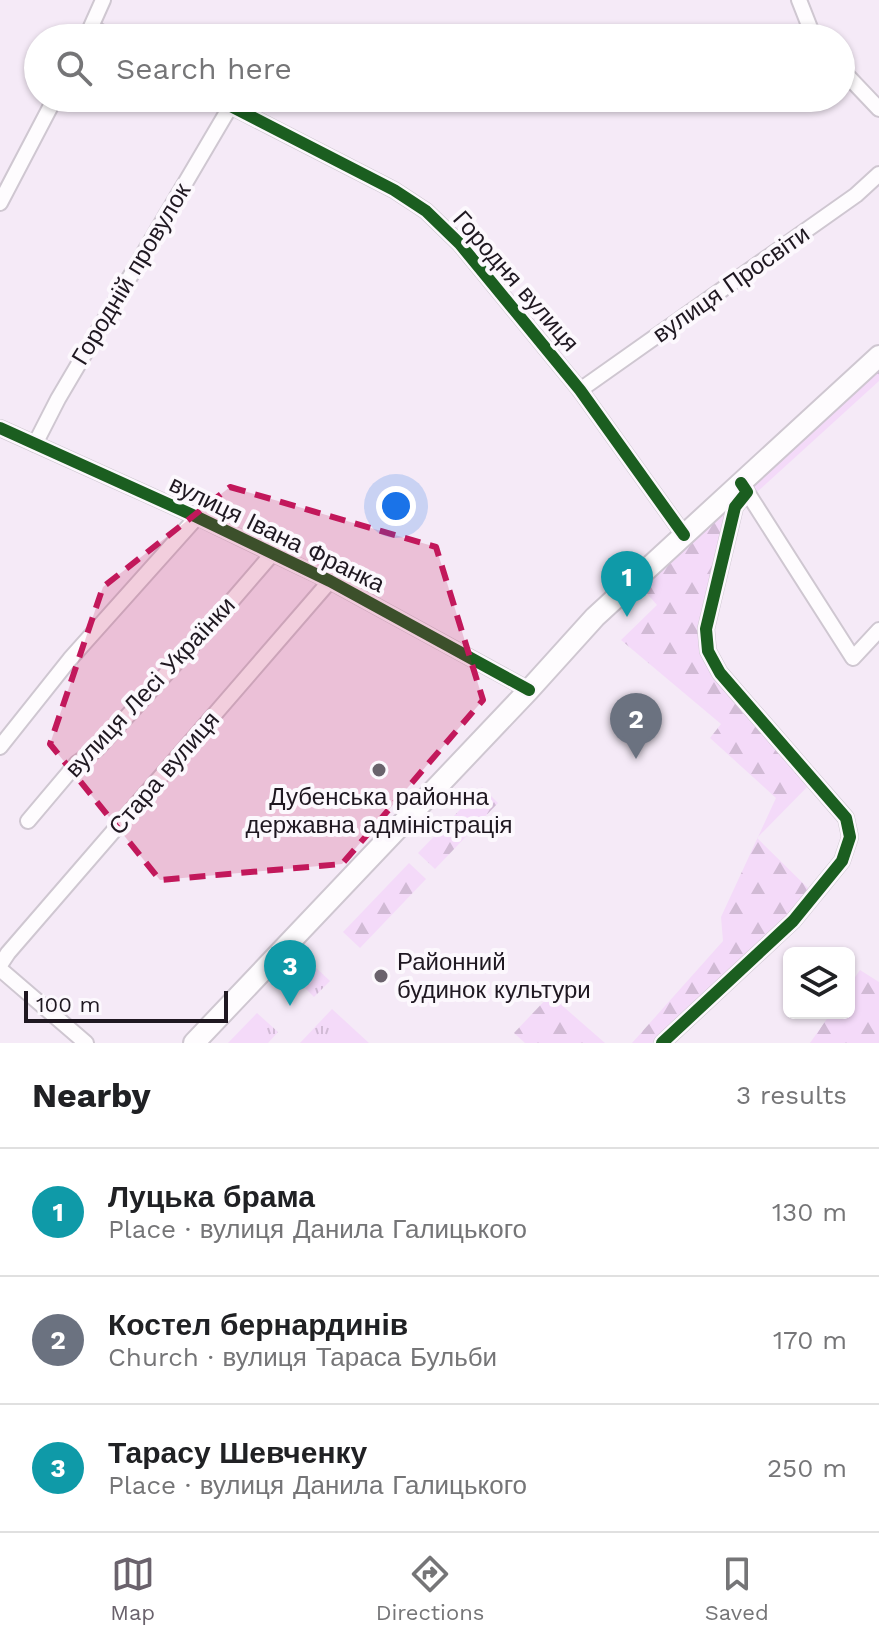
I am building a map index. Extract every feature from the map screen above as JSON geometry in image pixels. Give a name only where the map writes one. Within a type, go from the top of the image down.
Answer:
[{"type":"main road","points":[[194,1043],[595,617],[684,535],[744,487],[879,356]]},
{"type":"street","points":[[92,24],[103,0]]},
{"type":"street","points":[[799,0],[808,24]]},
{"type":"street","points":[[855,84],[879,109]]},
{"type":"street","points":[[0,203],[48,112]]},
{"type":"street","name":"Городній провулок","points":[[35,444],[58,399],[227,112]]},
{"type":"street","name":"Городня вулиця","points":[[240,112],[394,190],[426,211],[460,244],[580,390],[684,535]]},
{"type":"street","name":"вулиця Просвіти","points":[[580,390],[856,195],[879,174]]},
{"type":"street","name":"вулиця Івана Франка","points":[[0,428],[330,581],[529,690]]},
{"type":"street","points":[[744,487],[853,658],[879,630]]},
{"type":"street","points":[[662,1043],[793,921],[842,861],[850,837],[846,818],[720,673],[708,651],[706,629],[735,507],[744,487]]},
{"type":"street","points":[[0,747],[70,659],[197,517]]},
{"type":"street","name":"вулиця Лесі Українки","points":[[28,821],[77,763],[97,749],[273,553]]},
{"type":"street","name":"Стара вулиця","points":[[2,959],[330,581]]},
{"type":"street","points":[[2,959],[86,1043]]},
{"type":"highlighted area","points":[[230,487],[436,547],[483,700],[342,864],[160,880],[50,744],[103,587]]},
{"type":"green space","points":[[879,369],[879,381],[757,492],[751,486]]},
{"type":"green space","points":[[729,506],[702,653],[809,785],[758,837],[776,798],[710,738],[721,724],[621,640],[657,605],[641,587]]},
{"type":"green space","points":[[482,787],[498,803],[435,869],[418,853]]},
{"type":"green space","points":[[757,838],[810,890],[789,917],[654,1043],[632,1043],[723,941],[721,917]]},
{"type":"green space","points":[[409,863],[426,879],[360,948],[343,932]]},
{"type":"green space","points":[[309,961],[330,981],[314,997],[294,977]]},
{"type":"green space","points":[[860,970],[879,982],[879,1043],[810,1043],[827,1019],[855,1019],[855,977]]},
{"type":"green space","points":[[550,995],[605,1043],[525,1043],[514,1033]]},
{"type":"green space","points":[[332,1009],[369,1043],[300,1043]]},
{"type":"green space","points":[[257,1013],[278,1032],[268,1043],[228,1043]]},
{"type":"cycle path","points":[[242,112],[394,190],[426,211],[460,244],[580,390],[684,535]]},
{"type":"cycle path","points":[[0,428],[330,581],[529,690]]},
{"type":"cycle path","points":[[662,1043],[793,921],[842,861],[850,837],[846,818],[720,673],[708,651],[706,629],[735,507],[747,492],[741,483]]},
{"type":"place","name":"Луцька брама","points":[[627,617]]},
{"type":"place","name":"Костел бернардинів","points":[[636,759]]},
{"type":"place","name":"Дубенська районна державна адміністрація","points":[[379,770]]},
{"type":"place","name":"Районний будинок культури","points":[[381,976]]},
{"type":"place","name":"Тарасу Шевченку","points":[[290,1006]]}]
